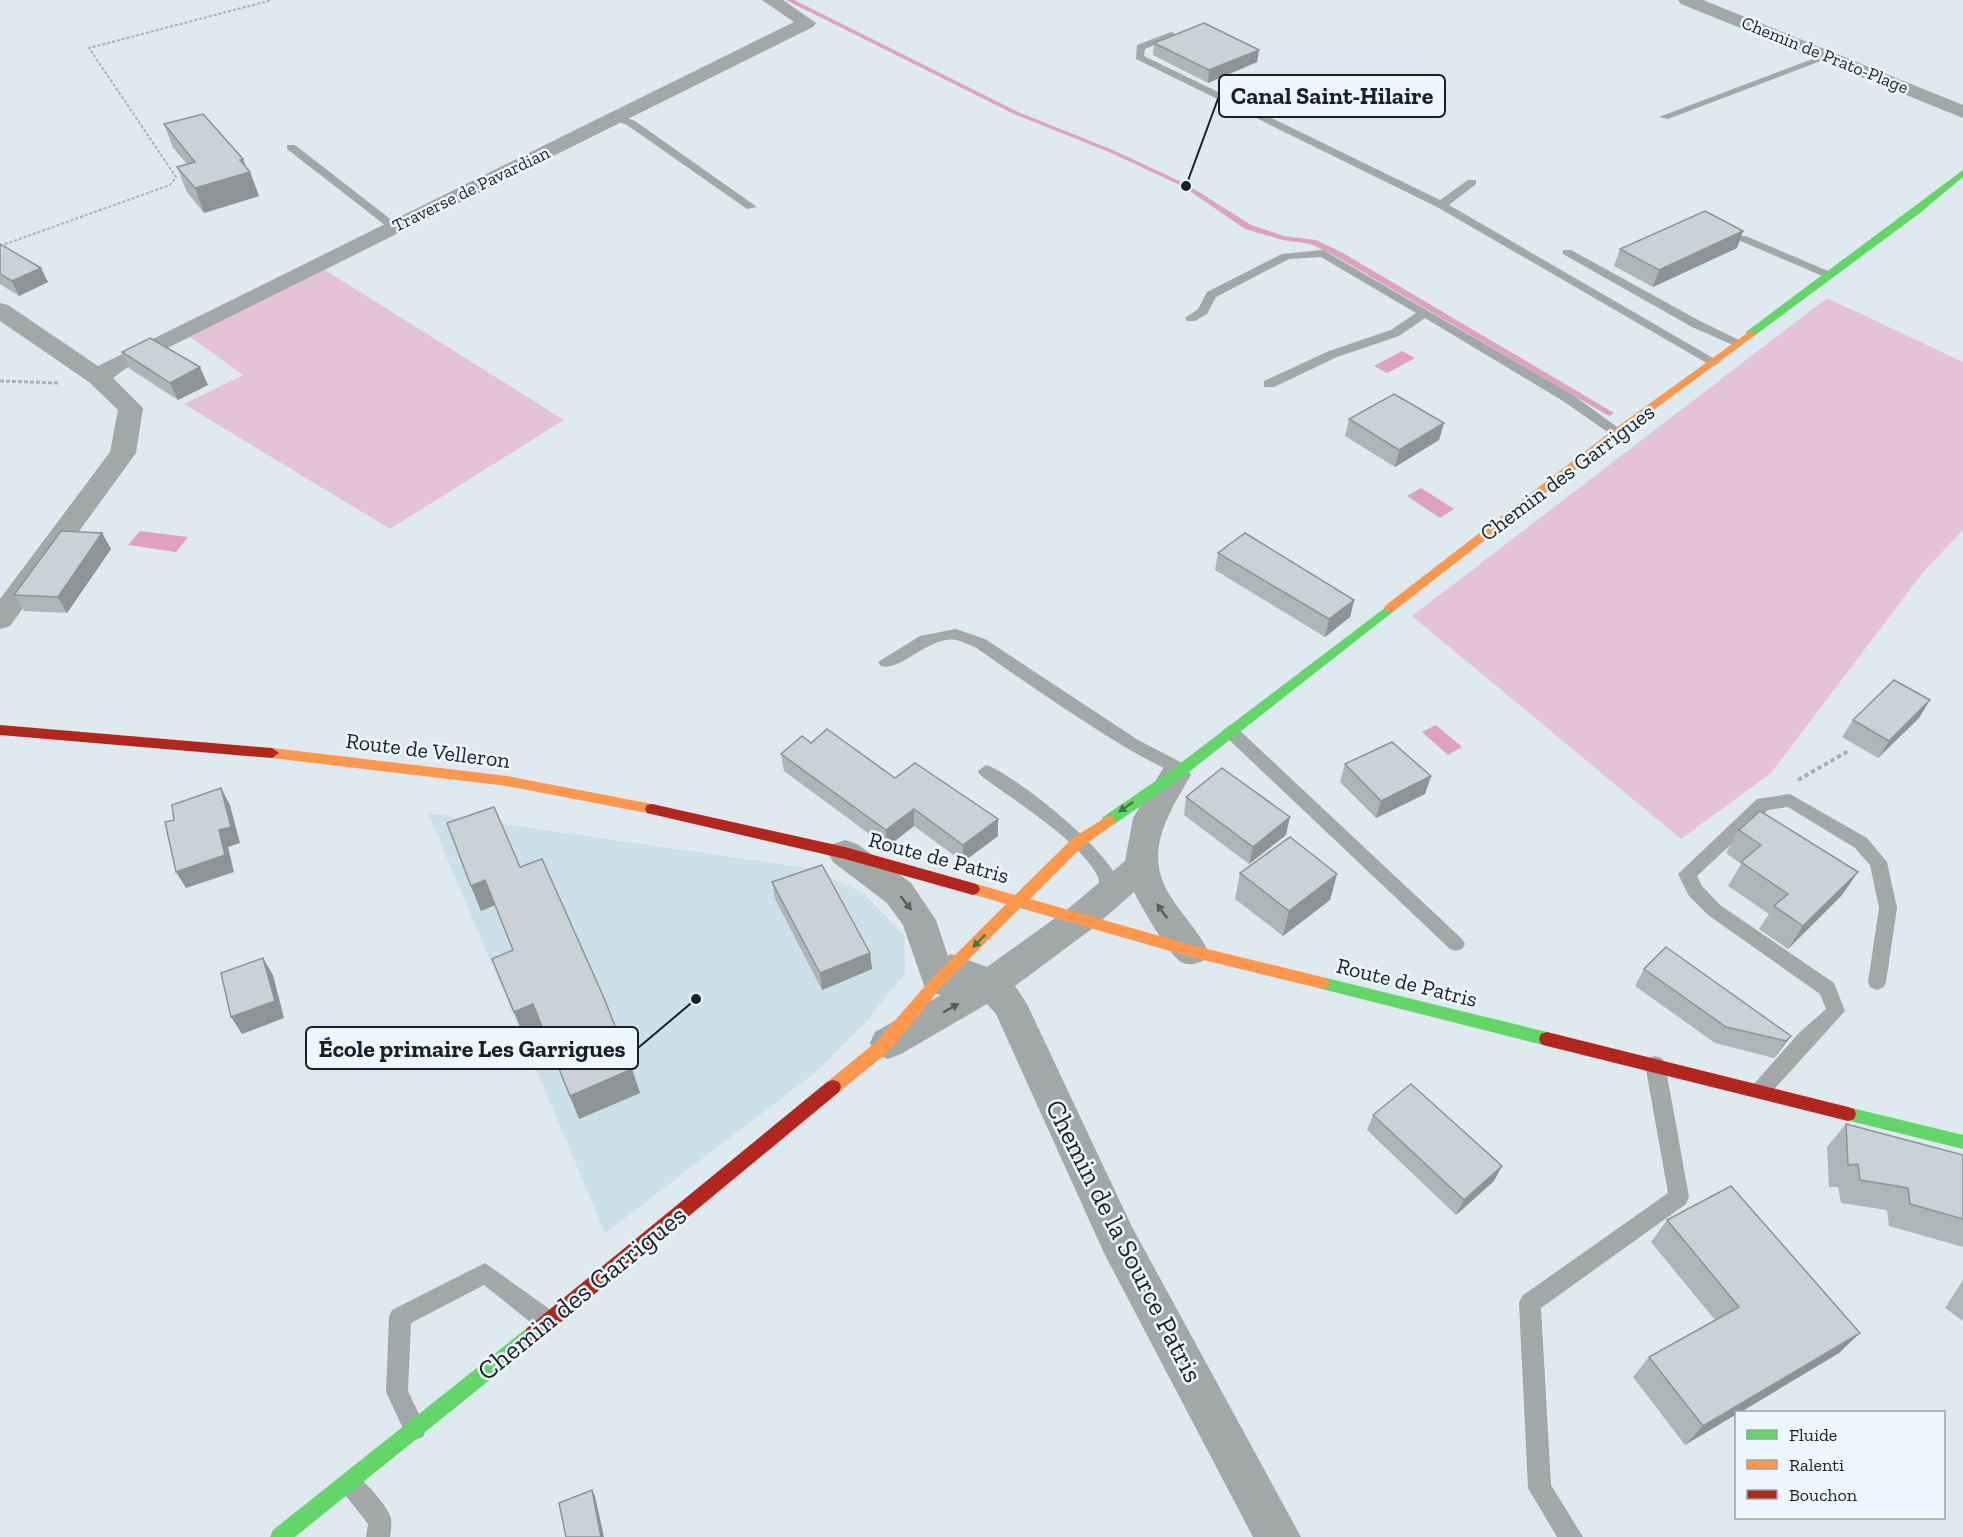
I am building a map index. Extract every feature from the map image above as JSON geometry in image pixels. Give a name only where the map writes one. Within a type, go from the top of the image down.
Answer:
[{"type":"street","name":"Traverse de Pavardian","points":[[98,377],[116,364],[807,23],[771,0]]},
{"type":"street","name":"Chemin de Prato-Plage","points":[[1687,0],[1963,112]]},
{"type":"street","name":"Chemin des Garrigues","points":[[882,1047],[944,975],[1079,841],[1179,772],[1617,432],[1917,211],[1963,173]]},
{"type":"street","points":[[0,310],[98,377],[131,408],[123,453],[0,619]]},
{"type":"street","name":"Route de Velleron","points":[[0,730],[200,745],[507,781],[648,808],[845,853]]},
{"type":"street","name":"Chemin des Garrigues","points":[[280,1537],[416,1430],[882,1047],[992,984],[1082,918],[1140,867],[1149,819],[1179,772]]},
{"type":"street","points":[[845,853],[899,893],[920,920],[944,975],[992,984]]},
{"type":"street","name":"Route de Patris","points":[[845,853],[1082,918],[1191,951],[1761,1090],[1963,1142]]},
{"type":"street","points":[[1140,867],[1155,901],[1191,951]]},
{"type":"street","name":"Chemin de la Source Patris","points":[[992,984],[1009,1004],[1118,1240],[1278,1537]]},
{"type":"lane","points":[[1171,35],[1140,47],[1139,57],[1441,205],[1714,362]]},
{"type":"lane","points":[[1664,117],[1829,56]]},
{"type":"lane","points":[[616,117],[631,123],[751,207]]},
{"type":"lane","points":[[291,147],[394,227]]},
{"type":"lane","points":[[1441,205],[1472,182]]},
{"type":"lane","points":[[1742,238],[1829,274]]},
{"type":"lane","points":[[1568,252],[1696,324],[1737,342]]},
{"type":"lane","points":[[1191,318],[1203,311],[1211,295],[1286,256],[1323,253],[1568,398],[1617,432]]},
{"type":"lane","points":[[1269,384],[1333,354],[1395,333],[1425,313]]},
{"type":"lane","points":[[886,662],[925,640],[956,634],[980,643],[1132,744],[1179,772]]},
{"type":"lane","points":[[1230,731],[1456,944]]},
{"type":"lane","points":[[986,771],[1079,841],[1101,867],[1109,881],[1107,896]]},
{"type":"lane","points":[[1761,1090],[1806,1039],[1836,1011],[1827,989],[1714,910],[1695,891],[1688,874],[1763,804],[1790,800],[1861,843],[1878,862],[1888,908],[1876,982]]},
{"type":"lane","points":[[1571,1537],[1540,1488],[1530,1303],[1679,1197],[1655,1064]]},
{"type":"lane","points":[[416,1430],[397,1392],[400,1317],[485,1273],[547,1321]]},
{"type":"lane","points":[[350,1482],[380,1520],[378,1537]]},
{"type":"path","points":[[0,246],[170,185],[176,177],[89,48],[272,0]]},
{"type":"path","points":[[0,381],[56,384],[98,377]]},
{"type":"path","points":[[1790,800],[1798,778],[1850,750]]},
{"type":"shaded area","points":[[325,270],[564,420],[390,529],[184,404],[243,375],[190,337]]},
{"type":"shaded area","points":[[1827,298],[1963,362],[1963,530],[1924,571],[1771,773],[1681,839],[1412,616]]},
{"type":"shaded area","points":[[1402,351],[1415,358],[1387,373],[1374,366]]},
{"type":"shaded area","points":[[1421,488],[1454,509],[1440,518],[1407,496]]},
{"type":"shaded area","points":[[140,531],[188,537],[176,552],[128,545]]},
{"type":"shaded area","points":[[1436,725],[1462,747],[1448,755],[1422,732]]},
{"type":"shaded area","points":[[428,813],[813,869],[863,893],[904,935],[905,973],[864,1024],[821,1068],[605,1233]]},
{"type":"building","points":[[1204,23],[1259,50],[1209,70],[1154,43]]},
{"type":"building","points":[[203,114],[243,159],[240,160],[250,172],[195,188],[177,167],[195,162],[164,124]]},
{"type":"building","points":[[1705,211],[1743,231],[1659,270],[1620,249]]},
{"type":"building","points":[[0,244],[41,268],[12,281],[0,274]]},
{"type":"building","points":[[150,338],[200,367],[170,383],[122,352]]},
{"type":"building","points":[[1394,394],[1444,423],[1399,450],[1349,419]]},
{"type":"building","points":[[61,531],[102,533],[58,597],[14,595]]},
{"type":"building","points":[[1245,533],[1354,600],[1329,619],[1218,553]]},
{"type":"building","points":[[1894,680],[1930,700],[1889,741],[1853,720]]},
{"type":"building","points":[[827,729],[895,778],[915,763],[998,819],[963,845],[914,809],[886,830],[781,754],[802,736],[811,743]]},
{"type":"building","points":[[1392,742],[1431,776],[1381,801],[1345,764]]},
{"type":"building","points":[[1222,768],[1290,817],[1253,847],[1186,797]]},
{"type":"building","points":[[221,788],[231,827],[219,830],[225,855],[176,872],[165,822],[174,820],[172,805]]},
{"type":"building","points":[[494,807],[520,867],[542,859],[604,998],[632,1069],[570,1096],[533,1004],[514,1012],[492,959],[513,950],[485,880],[471,886],[447,823]]},
{"type":"building","points":[[1760,811],[1858,872],[1803,926],[1774,906],[1788,894],[1741,862],[1761,845],[1739,830]]},
{"type":"building","points":[[1290,837],[1337,874],[1289,911],[1240,873]]},
{"type":"building","points":[[822,865],[870,953],[820,973],[772,882]]},
{"type":"building","points":[[1666,947],[1791,1036],[1786,1041],[1726,1027],[1644,969]]},
{"type":"building","points":[[263,958],[275,1001],[231,1017],[221,973]]},
{"type":"building","points":[[1411,1084],[1502,1166],[1464,1200],[1373,1115]]},
{"type":"building","points":[[1846,1124],[1963,1155],[1963,1219],[1910,1204],[1908,1188],[1860,1180],[1858,1164],[1848,1165]]},
{"type":"building","points":[[1731,1186],[1860,1333],[1703,1426],[1649,1357],[1739,1307],[1667,1220]]},
{"type":"building","points":[[592,1490],[601,1537],[566,1537],[559,1503]]},
{"type":"waterway","points":[[789,0],[1016,113],[1111,151],[1186,186],[1248,227],[1283,238],[1313,242],[1340,255],[1610,413]]},
{"type":"traffic: fast","points":[[1750,334],[1917,211],[1963,173]]},
{"type":"traffic: fast","points":[[1108,821],[1175,775],[1390,608]]},
{"type":"traffic: fast","points":[[1322,983],[1547,1039]]},
{"type":"traffic: fast","points":[[1848,1114],[1963,1142]]},
{"type":"traffic: fast","points":[[280,1537],[533,1334]]},
{"type":"traffic: slow","points":[[1390,608],[1617,432],[1750,334]]},
{"type":"traffic: slow","points":[[272,753],[507,781],[652,809]]},
{"type":"traffic: slow","points":[[833,1087],[882,1047],[938,981],[1079,841],[1108,821]]},
{"type":"traffic: slow","points":[[973,889],[1191,951],[1322,983]]},
{"type":"traffic: jam","points":[[0,730],[272,753]]},
{"type":"traffic: jam","points":[[652,809],[845,853],[973,889]]},
{"type":"traffic: jam","points":[[1547,1039],[1848,1114]]},
{"type":"traffic: jam","points":[[533,1334],[833,1087]]},
{"type":"place","name":"Canal Saint-Hilaire","points":[[1186,186]]},
{"type":"place","name":"École primaire Les Garrigues","points":[[696,999]]}]
